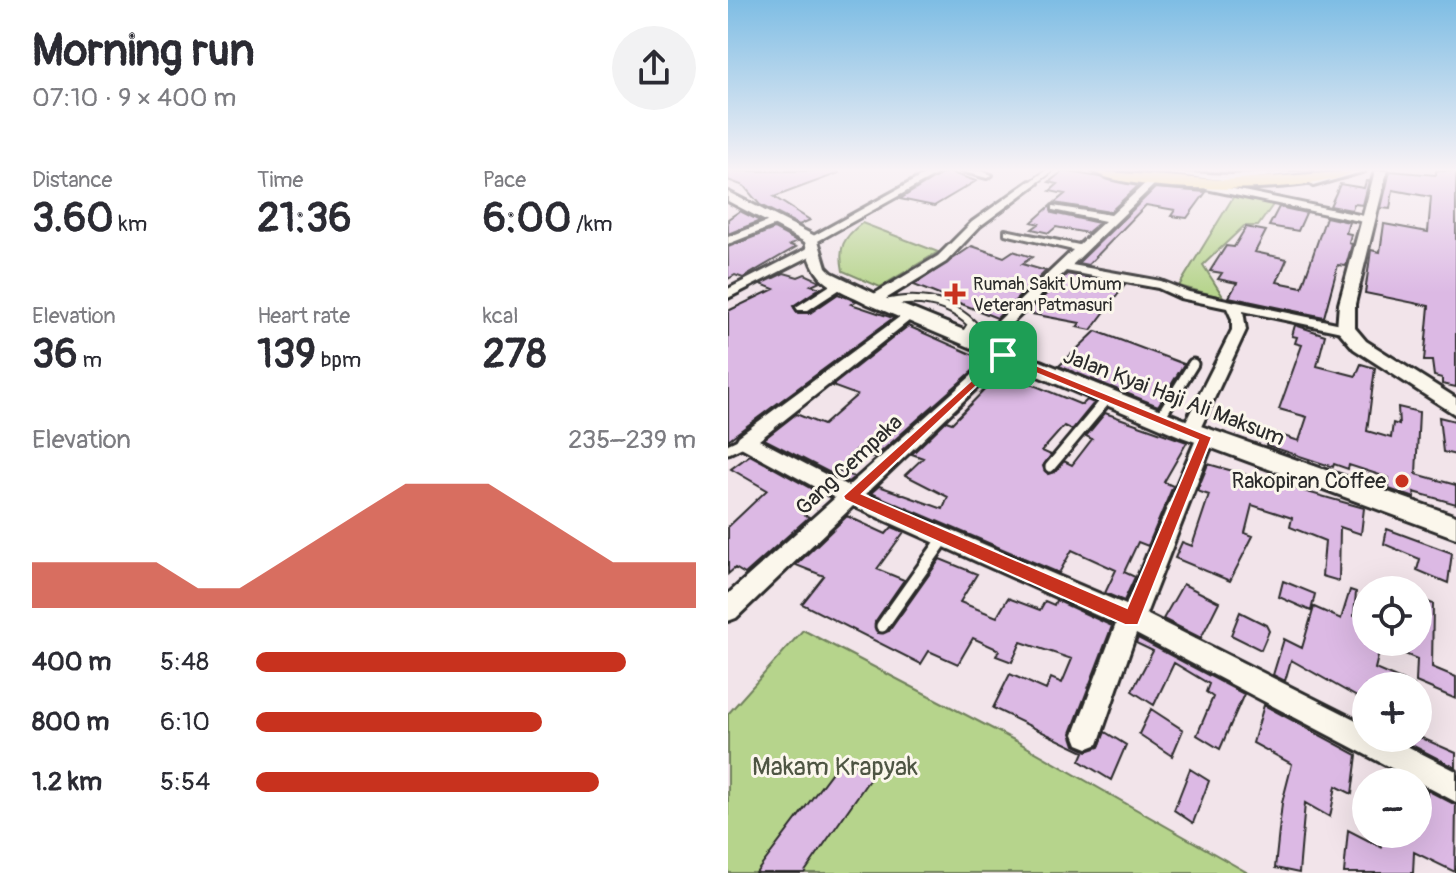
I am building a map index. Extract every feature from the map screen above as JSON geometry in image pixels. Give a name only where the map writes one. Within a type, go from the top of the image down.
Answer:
[{"type":"street","name":"Jalan Kyai Haji Ali Maksum","points":[[758,212],[777,221],[815,252],[840,283],[878,302],[1159,419],[1456,527]]},
{"type":"street","points":[[728,294],[815,252],[876,212]]},
{"type":"street","points":[[878,302],[942,259],[976,224],[993,212]]},
{"type":"street","points":[[1076,212],[1113,219]]},
{"type":"street","points":[[972,342],[1063,267],[1119,212]]},
{"type":"street","points":[[1329,212],[1369,220]]},
{"type":"street","points":[[1339,328],[1371,212]]},
{"type":"street","points":[[728,241],[777,221]]},
{"type":"street","points":[[1009,232],[1082,249]]},
{"type":"street","points":[[791,261],[815,252]]},
{"type":"street","points":[[1063,267],[1161,285],[1233,305],[1339,328],[1456,408]]},
{"type":"street","points":[[803,307],[840,283]]},
{"type":"street","points":[[1088,734],[1239,330],[1233,305]]},
{"type":"street","points":[[909,314],[736,445],[1131,618],[1456,787]]},
{"type":"street","name":"Gang Cempaka","points":[[728,610],[1003,355]]},
{"type":"lane","points":[[878,302],[920,298],[949,310],[972,324],[972,342]]},
{"type":"lane","points":[[1159,419],[1193,364]]},
{"type":"lane","points":[[1050,467],[1108,398]]},
{"type":"lane","points":[[882,626],[945,537]]},
{"type":"green space","points":[[1224,212],[1268,212],[1258,226],[1244,226],[1203,265],[1224,298],[1179,286]]},
{"type":"green space","points":[[862,223],[938,252],[880,287],[843,271],[841,255],[844,244],[850,233]]},
{"type":"green space","name":"Makam Krapyak","points":[[803,630],[1016,741],[1248,873],[728,873],[728,714]]},
{"type":"building","points":[[741,212],[760,221],[728,234],[728,219]]},
{"type":"building","points":[[773,212],[797,212],[810,220],[799,225]]},
{"type":"building","points":[[1044,212],[1052,212],[1099,223],[1087,233],[1056,227],[1049,233],[1032,229],[1039,224],[1032,222]]},
{"type":"building","points":[[1131,212],[1139,212],[1088,265],[1078,263]]},
{"type":"building","points":[[1174,212],[1192,212],[1187,218],[1171,216]]},
{"type":"building","points":[[1277,212],[1306,213],[1298,231],[1269,226]]},
{"type":"building","points":[[1430,212],[1456,212],[1456,387],[1442,384],[1442,378],[1434,376],[1432,361],[1424,361],[1429,306],[1365,293],[1371,250],[1380,252],[1384,224],[1428,232]]},
{"type":"building","points":[[1326,217],[1349,222],[1346,233],[1351,234],[1349,243],[1352,244],[1346,266],[1338,265],[1324,317],[1229,297],[1237,283],[1218,279],[1222,273],[1210,271],[1226,246],[1234,247],[1246,227],[1266,231],[1255,252],[1287,259],[1277,282],[1302,287]]},
{"type":"building","points":[[774,229],[797,241],[790,245],[796,247],[743,278],[735,275],[728,279],[728,247]]},
{"type":"building","points":[[972,246],[1004,257],[1013,251],[1032,257],[1022,264],[1046,271],[997,318],[914,285]]},
{"type":"building","points":[[784,273],[798,277],[805,274],[820,281],[811,285],[820,288],[793,306],[798,313],[810,313],[838,294],[856,301],[851,304],[893,318],[728,440],[728,311],[774,289],[761,284]]},
{"type":"building","points":[[1067,274],[1125,285],[1091,330],[1077,327],[1080,323],[1027,313]]},
{"type":"building","points":[[1295,325],[1325,335],[1317,366],[1356,376],[1361,364],[1375,368],[1367,431],[1391,438],[1393,423],[1399,425],[1398,407],[1419,412],[1416,474],[1456,485],[1456,504],[1414,492],[1415,498],[1389,489],[1389,478],[1349,465],[1348,469],[1334,464],[1333,467],[1266,445],[1271,432],[1299,441],[1307,417],[1279,409],[1302,345],[1295,343],[1297,337],[1292,336]]},
{"type":"building","points":[[908,326],[985,360],[874,458],[857,449],[836,470],[854,477],[848,482],[764,439],[796,414],[823,425],[857,395],[832,386]]},
{"type":"building","points":[[1096,331],[1184,364],[1158,406],[1059,366]]},
{"type":"building","points":[[1002,372],[1082,405],[1087,400],[1094,403],[1072,430],[1064,426],[1042,451],[1051,455],[1043,466],[1048,474],[1055,472],[1064,461],[1072,465],[1092,439],[1086,436],[1105,413],[1187,442],[1164,482],[1173,486],[1148,546],[1138,542],[1124,572],[1135,577],[1124,601],[1105,593],[1116,570],[1072,550],[1059,573],[871,493],[879,486],[943,509],[948,497],[905,475],[923,458],[912,454],[946,421],[952,423]]},
{"type":"building","points":[[1439,417],[1455,421],[1456,455],[1443,452]]},
{"type":"building","points":[[750,455],[823,495],[802,513],[809,517],[745,574],[735,568],[728,574],[728,527],[767,490],[731,469]]},
{"type":"building","points":[[1208,464],[1364,508],[1361,534],[1340,527],[1339,581],[1322,576],[1325,541],[1290,527],[1292,518],[1252,505],[1245,533],[1253,536],[1230,581],[1175,558],[1182,542],[1192,546],[1209,495],[1197,491]]},
{"type":"building","points":[[847,516],[886,534],[892,527],[904,532],[877,569],[904,580],[875,622],[878,633],[889,631],[940,559],[977,574],[960,602],[997,617],[1008,598],[1040,610],[1045,601],[1054,605],[1056,600],[1112,626],[1071,733],[1075,745],[1087,751],[1099,747],[1105,732],[1126,745],[1111,780],[1080,761],[1084,752],[993,708],[1010,674],[1046,690],[1051,678],[1062,683],[1072,659],[1021,642],[1012,662],[996,656],[999,650],[973,638],[958,664],[929,651],[921,664],[802,604],[824,576],[796,565]]},
{"type":"building","points":[[1387,529],[1452,553],[1448,583],[1417,570],[1420,559],[1384,544]]},
{"type":"building","points":[[1283,581],[1315,594],[1311,611],[1279,597]]},
{"type":"building","points":[[1183,584],[1219,602],[1201,638],[1163,619]]},
{"type":"building","points":[[1352,591],[1352,656],[1378,656],[1375,669],[1382,672],[1352,672],[1352,694],[1291,660],[1285,681],[1273,675],[1284,639],[1302,648],[1314,607],[1341,619]]},
{"type":"building","points":[[1432,604],[1433,604],[1432,667],[1456,677],[1456,699],[1432,689],[1432,672],[1416,672],[1417,659],[1410,656],[1432,656]]},
{"type":"building","points":[[1240,612],[1266,625],[1269,631],[1261,650],[1231,635]]},
{"type":"building","points":[[1138,638],[1244,694],[1220,749],[1197,735],[1213,697],[1206,692],[1209,684],[1174,663],[1154,705],[1132,691],[1153,651],[1136,643]]},
{"type":"building","points":[[1264,705],[1357,755],[1355,768],[1352,768],[1352,794],[1336,786],[1330,817],[1305,803],[1299,873],[1275,868],[1282,803],[1292,764],[1253,743]]},
{"type":"building","points":[[1151,709],[1183,730],[1172,756],[1139,734]]},
{"type":"building","points":[[1432,742],[1456,753],[1456,768],[1425,752],[1432,752]]},
{"type":"building","points":[[844,756],[871,777],[804,873],[756,873]]},
{"type":"building","points":[[1190,769],[1209,781],[1193,823],[1174,810]]},
{"type":"building","points":[[1432,793],[1456,805],[1455,872],[1414,852],[1413,873],[1344,873],[1348,830],[1352,832],[1352,848],[1432,848]]},
{"type":"place","name":"Rumah Sakit Umum Veteran Patmasuri","points":[[955,294]]},
{"type":"place","name":"Rakopiran Coffee","points":[[1402,481]]},
{"type":"route","points":[[1003,355],[1206,437],[1132,619],[850,496],[1003,355]]}]
